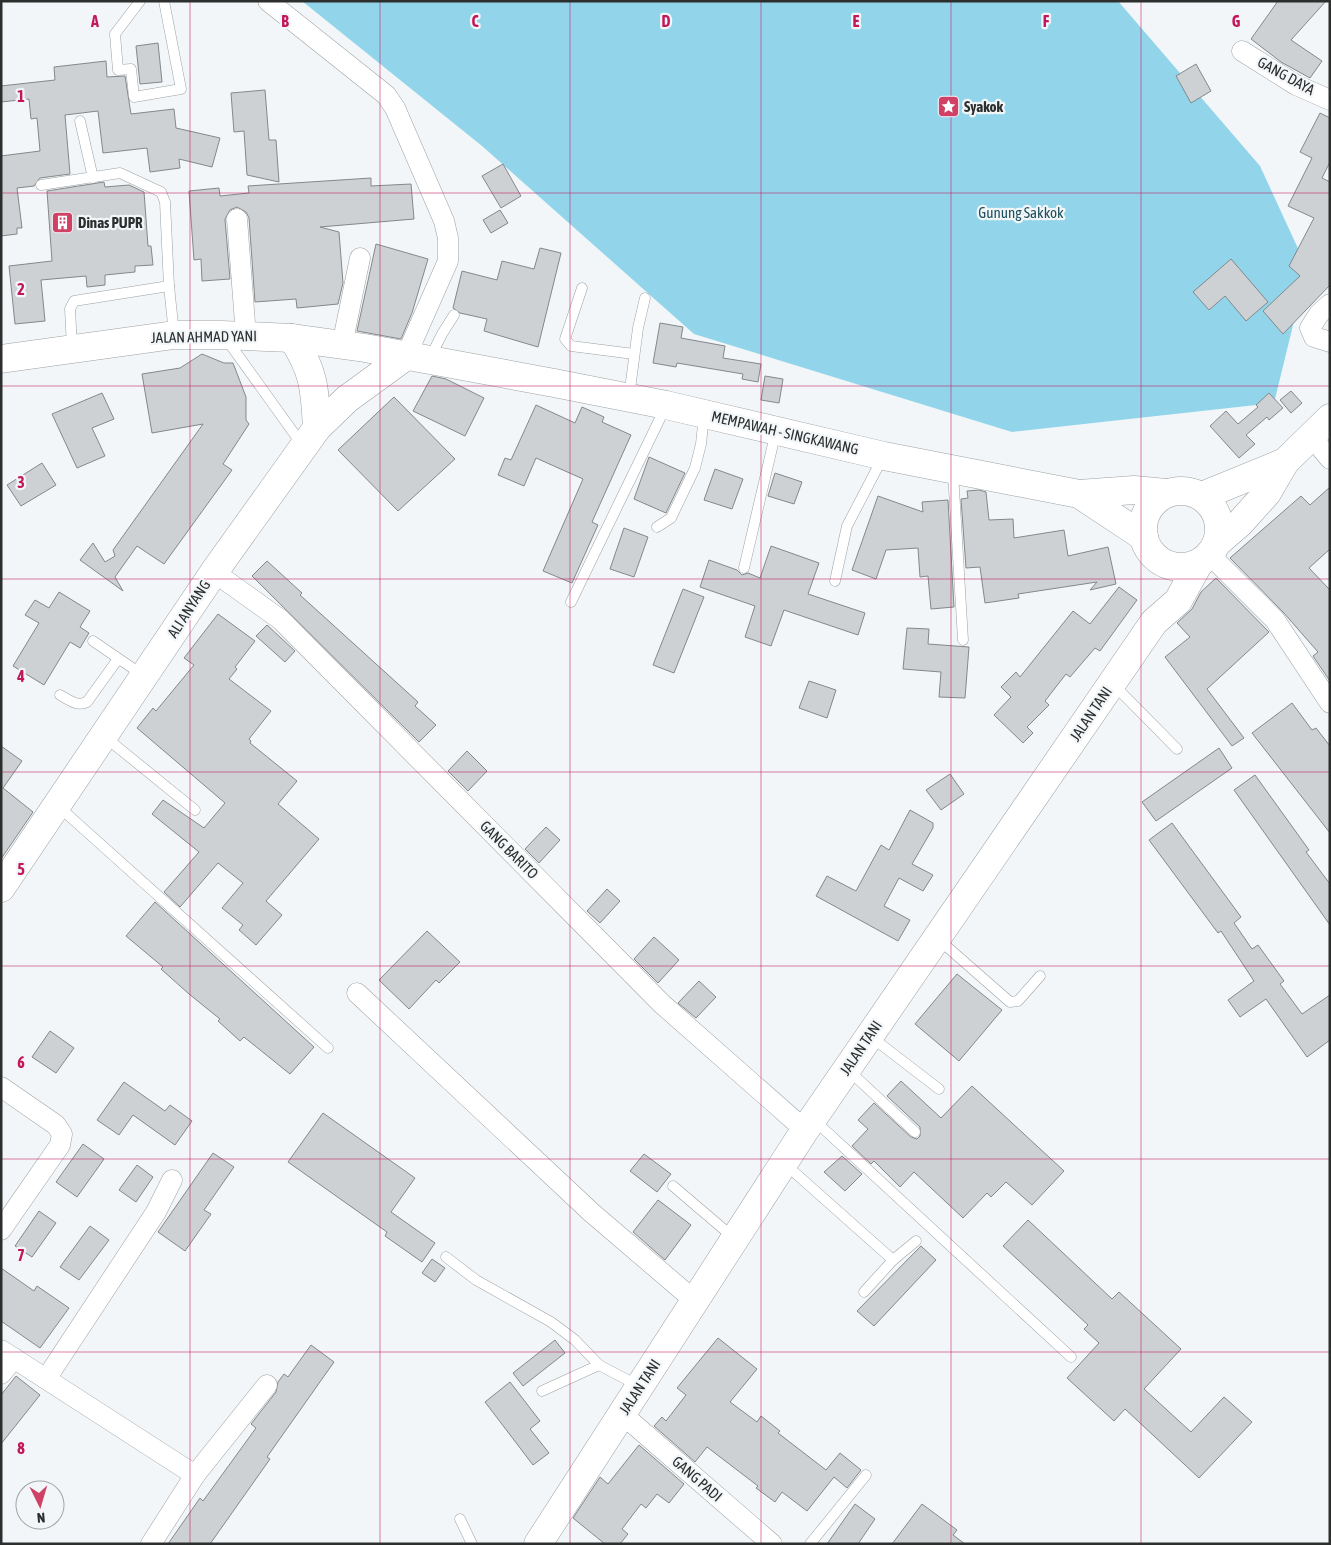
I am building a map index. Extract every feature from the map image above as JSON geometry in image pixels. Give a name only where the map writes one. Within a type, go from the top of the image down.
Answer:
[{"type":"main road","name":"JALAN AHMAD YANI","points":[[1,359],[174,335],[234,335],[292,338],[418,358]]},
{"type":"main road","points":[[292,338],[312,373],[315,389],[310,437]]},
{"type":"main road","name":"MEMPAWAH - SINGKAWANG","points":[[418,358],[666,405],[884,456],[1079,494],[1134,490],[1166,493]]},
{"type":"main road","name":"ALI ANYANG","points":[[1,888],[214,572],[310,437],[348,399],[418,358]]},
{"type":"main road","points":[[1209,553],[1220,532],[1218,517],[1211,503],[1202,496],[1181,490],[1166,493],[1150,507],[1144,521],[1144,537],[1147,547],[1162,562],[1180,567],[1209,553],[1240,523],[1267,493],[1285,462],[1321,428]]},
{"type":"main road","points":[[1202,496],[1285,462]]},
{"type":"main road","points":[[1079,494],[1144,537]]},
{"type":"main road","name":"JALAN TANI","points":[[538,1544],[847,1068],[1154,622],[1178,601],[1209,553]]},
{"type":"main road","points":[[1154,622],[1163,590],[1162,562]]},
{"type":"street","points":[[268,1],[386,95],[395,108],[444,221],[449,244],[448,261],[418,358]]},
{"type":"street","name":"GANG DAYA","points":[[1242,51],[1296,85],[1330,100]]},
{"type":"street","points":[[234,335],[237,219]]},
{"type":"street","points":[[342,345],[360,258]]},
{"type":"street","points":[[1330,304],[1319,314],[1310,328],[1314,337],[1330,342]]},
{"type":"street","points":[[1321,428],[1330,459]]},
{"type":"street","points":[[1209,553],[1275,620],[1330,703]]},
{"type":"street","name":"GANG BARITO","points":[[214,572],[281,620],[662,1004],[809,1125]]},
{"type":"street","points":[[357,993],[592,1213],[695,1301]]},
{"type":"street","points":[[1,1088],[56,1125],[62,1134],[60,1145],[1,1230]]},
{"type":"street","points":[[46,1379],[156,1212],[172,1180]]},
{"type":"street","points":[[1,1374],[8,1354],[195,1475]]},
{"type":"street","points":[[151,1544],[195,1475],[267,1385]]},
{"type":"street","name":"GANG PADI","points":[[622,1414],[772,1544]]},
{"type":"lane","points":[[140,1],[115,34],[118,70],[131,69],[134,98],[181,89],[164,1]]},
{"type":"lane","points":[[80,121],[93,178]]},
{"type":"lane","points":[[40,185],[120,173],[161,192],[165,202],[169,286],[174,335]]},
{"type":"lane","points":[[72,348],[70,309],[74,301],[169,286]]},
{"type":"lane","points":[[582,288],[566,339],[567,343],[570,346],[634,354]]},
{"type":"lane","points":[[629,398],[634,354],[645,298]]},
{"type":"lane","points":[[418,358],[442,334],[454,315]]},
{"type":"lane","points":[[234,335],[241,357],[310,437]]},
{"type":"lane","points":[[570,602],[666,405]]},
{"type":"lane","points":[[657,527],[672,518],[695,468],[701,444],[704,414]]},
{"type":"lane","points":[[744,568],[776,431]]},
{"type":"lane","points":[[835,581],[847,526],[884,456]]},
{"type":"lane","points":[[953,469],[963,640]]},
{"type":"lane","points":[[93,641],[144,677]]},
{"type":"lane","points":[[60,695],[75,704],[87,702],[118,659]]},
{"type":"lane","points":[[1112,683],[1177,749]]},
{"type":"lane","points":[[104,736],[195,810]]},
{"type":"lane","points":[[57,806],[328,1048]]},
{"type":"lane","points":[[937,938],[1010,1002],[1018,1001],[1040,976]]},
{"type":"lane","points":[[869,1036],[939,1089]]},
{"type":"lane","points":[[847,1068],[915,1132]]},
{"type":"lane","points":[[809,1125],[1071,1356]]},
{"type":"lane","points":[[784,1163],[893,1260]]},
{"type":"lane","points":[[673,1186],[735,1239]]},
{"type":"lane","points":[[864,1292],[893,1260],[916,1241]]},
{"type":"lane","points":[[446,1258],[476,1280],[551,1322],[575,1340],[599,1365],[640,1387]]},
{"type":"lane","points":[[542,1390],[599,1365]]},
{"type":"lane","points":[[810,1544],[866,1475]]},
{"type":"lane","points":[[460,1519],[472,1544]]},
{"type":"green space","name":"Gunung Sakkok","points":[[302,1],[1118,1],[1260,166],[1307,268],[1274,403],[1012,432],[694,334],[482,146]]},
{"type":"building","points":[[1278,1],[1326,1],[1291,40],[1322,61],[1310,78],[1281,62],[1251,39]]},
{"type":"building","points":[[158,43],[162,82],[140,84],[136,46]]},
{"type":"building","points":[[106,61],[107,77],[125,76],[131,114],[174,109],[176,128],[220,138],[212,167],[179,159],[180,168],[150,172],[147,148],[103,153],[98,111],[65,115],[70,174],[40,178],[34,186],[17,188],[22,228],[17,228],[17,234],[1,236],[1,156],[40,151],[37,118],[31,119],[29,99],[1,102],[1,86],[55,80],[54,67]]},
{"type":"building","points":[[1196,64],[1211,91],[1191,103],[1176,76]]},
{"type":"building","points":[[265,90],[269,140],[276,140],[279,182],[247,175],[244,131],[234,132],[231,93]]},
{"type":"building","points":[[1320,113],[1330,118],[1330,162],[1322,178],[1330,182],[1330,285],[1283,334],[1263,311],[1300,276],[1289,266],[1314,218],[1288,206],[1312,158],[1300,152]]},
{"type":"building","points":[[503,164],[521,196],[501,208],[482,176]]},
{"type":"building","points":[[371,178],[371,186],[411,184],[414,219],[320,227],[339,232],[343,283],[338,304],[297,308],[296,299],[255,302],[249,218],[246,212],[237,207],[230,210],[225,219],[230,279],[202,281],[201,259],[194,260],[189,191],[219,188],[220,196],[249,193],[248,186]]},
{"type":"building","points":[[104,182],[105,187],[129,185],[144,192],[148,246],[151,246],[153,265],[135,266],[135,272],[105,275],[105,285],[87,287],[86,276],[41,280],[45,321],[15,324],[9,266],[52,261],[47,191]]},
{"type":"building","points":[[500,210],[508,223],[491,233],[483,220]]},
{"type":"building","points":[[376,244],[428,259],[412,313],[401,339],[357,331]]},
{"type":"building","points":[[540,248],[561,253],[538,347],[484,331],[487,319],[460,313],[453,308],[462,271],[497,280],[502,261],[534,269]]},
{"type":"building","points":[[1231,259],[1268,302],[1246,321],[1225,296],[1209,310],[1193,292]]},
{"type":"building","points":[[660,323],[683,327],[681,338],[725,346],[723,358],[761,364],[758,382],[742,379],[743,374],[677,363],[676,367],[653,363]]},
{"type":"building","points":[[202,354],[224,363],[233,363],[246,397],[246,420],[249,424],[223,464],[232,470],[164,564],[137,546],[115,577],[123,591],[80,560],[93,543],[105,562],[115,556],[113,550],[203,424],[152,433],[142,374],[180,368]]},
{"type":"building","points":[[432,376],[446,379],[484,398],[465,436],[413,411]]},
{"type":"building","points":[[765,376],[783,379],[779,403],[761,400]]},
{"type":"building","points":[[1291,391],[1302,403],[1291,413],[1280,400]]},
{"type":"building","points":[[102,393],[114,419],[92,428],[105,456],[77,468],[52,414]]},
{"type":"building","points":[[1269,393],[1283,408],[1269,420],[1267,417],[1246,435],[1255,444],[1239,458],[1210,426],[1226,411],[1238,424],[1258,407],[1256,405]]},
{"type":"building","points":[[394,397],[455,459],[398,511],[338,450]]},
{"type":"building","points":[[536,405],[575,423],[582,407],[604,417],[602,422],[631,435],[592,522],[598,525],[572,583],[543,571],[583,479],[536,458],[524,486],[498,475],[505,458],[511,460]]},
{"type":"building","points":[[649,457],[685,473],[666,513],[634,499]]},
{"type":"building","points":[[42,463],[56,485],[21,506],[7,485]]},
{"type":"building","points":[[715,469],[743,479],[732,509],[704,500]]},
{"type":"building","points":[[775,473],[802,482],[794,504],[768,496]]},
{"type":"building","points":[[1330,487],[1330,549],[1309,568],[1330,590],[1330,681],[1313,656],[1318,652],[1283,612],[1230,558],[1301,496],[1310,505]]},
{"type":"building","points":[[979,490],[986,492],[989,520],[1013,519],[1014,538],[1064,530],[1068,556],[1108,547],[1116,584],[1090,590],[1097,582],[1018,594],[1019,598],[985,603],[980,567],[966,568],[961,499],[968,498],[967,491]]},
{"type":"building","points":[[878,496],[923,512],[922,502],[948,500],[954,607],[931,609],[928,576],[920,577],[918,548],[886,550],[876,579],[852,570]]},
{"type":"building","points":[[624,528],[648,537],[634,577],[610,569]]},
{"type":"building","points":[[771,546],[819,563],[808,594],[865,613],[858,635],[784,610],[771,646],[745,637],[755,606],[700,587],[709,560],[737,570],[742,575],[748,573],[760,578]]},
{"type":"building","points":[[267,561],[302,593],[300,595],[418,702],[415,706],[436,725],[419,742],[252,576]]},
{"type":"building","points":[[1216,578],[1269,632],[1207,689],[1244,738],[1232,746],[1165,657],[1190,637],[1177,623],[1192,609],[1201,592]]},
{"type":"building","points":[[1119,587],[1137,600],[1100,651],[1095,648],[1070,677],[1066,674],[1045,701],[1049,705],[1027,727],[1033,733],[1023,743],[994,715],[1011,697],[1001,687],[1016,672],[1020,677],[1073,611],[1090,624]]},
{"type":"building","points":[[683,589],[704,597],[674,673],[653,665]]},
{"type":"building","points":[[59,592],[90,611],[80,627],[89,633],[80,648],[70,642],[44,685],[13,666],[39,623],[25,615],[35,600],[49,608]]},
{"type":"building","points":[[218,614],[255,641],[235,667],[237,669],[229,679],[271,711],[249,739],[250,743],[297,781],[278,804],[319,839],[266,901],[282,915],[256,945],[239,930],[243,925],[222,908],[243,883],[218,863],[180,907],[164,892],[199,852],[152,814],[163,800],[204,828],[225,803],[137,728],[153,708],[156,711],[194,665],[184,658]]},
{"type":"building","points":[[267,625],[295,651],[285,662],[256,636]]},
{"type":"building","points":[[907,628],[929,629],[928,644],[969,647],[965,698],[939,697],[941,672],[903,669]]},
{"type":"building","points":[[809,681],[836,690],[827,718],[799,708]]},
{"type":"building","points":[[1292,703],[1312,730],[1316,728],[1330,746],[1330,833],[1252,733]]},
{"type":"building","points":[[1,746],[22,761],[3,788],[33,812],[1,859]]},
{"type":"building","points":[[1219,748],[1232,768],[1156,821],[1142,802]]},
{"type":"building","points":[[467,751],[487,771],[468,791],[448,771]]},
{"type":"building","points":[[950,774],[964,794],[941,810],[926,790]]},
{"type":"building","points":[[1255,775],[1309,850],[1306,852],[1330,884],[1330,925],[1234,790]]},
{"type":"building","points":[[910,810],[933,823],[933,828],[912,864],[933,875],[923,891],[899,878],[884,906],[910,920],[898,941],[816,896],[827,876],[856,891],[881,845],[889,850]]},
{"type":"building","points":[[1172,823],[1241,917],[1234,923],[1252,949],[1258,945],[1284,981],[1280,984],[1302,1014],[1330,995],[1330,1040],[1307,1057],[1266,999],[1240,1017],[1228,1000],[1254,981],[1221,931],[1218,933],[1149,840]]},
{"type":"building","points":[[546,827],[560,840],[539,863],[525,849]]},
{"type":"building","points":[[607,889],[620,901],[600,923],[587,911]]},
{"type":"building","points":[[155,902],[314,1047],[290,1074],[244,1037],[240,1041],[218,1021],[220,1019],[189,994],[161,969],[163,967],[126,936]]},
{"type":"building","points":[[427,931],[460,962],[439,983],[436,980],[409,1009],[379,980]]},
{"type":"building","points":[[654,937],[679,960],[658,983],[634,959]]},
{"type":"building","points":[[957,974],[1002,1010],[959,1061],[915,1024]]},
{"type":"building","points":[[699,981],[716,997],[696,1018],[678,1003]]},
{"type":"building","points":[[50,1031],[74,1048],[56,1073],[32,1057]]},
{"type":"building","points":[[901,1081],[941,1118],[972,1086],[1064,1171],[1032,1205],[1006,1182],[991,1197],[987,1193],[963,1218],[914,1172],[900,1187],[874,1161],[871,1164],[852,1146],[868,1129],[858,1120],[874,1103],[911,1137],[917,1139],[920,1136],[920,1127],[887,1096]]},
{"type":"building","points":[[124,1082],[165,1111],[170,1105],[192,1121],[175,1145],[133,1115],[119,1135],[97,1120]]},
{"type":"building","points":[[323,1113],[415,1178],[391,1212],[435,1243],[422,1262],[385,1236],[387,1232],[288,1162]]},
{"type":"building","points":[[83,1144],[104,1159],[77,1197],[56,1182]]},
{"type":"building","points":[[213,1153],[234,1167],[204,1210],[211,1214],[185,1251],[158,1232]]},
{"type":"building","points":[[644,1154],[671,1174],[657,1192],[630,1171]]},
{"type":"building","points":[[842,1156],[862,1174],[845,1191],[824,1172]]},
{"type":"building","points":[[137,1165],[153,1177],[136,1202],[119,1190]]},
{"type":"building","points":[[658,1200],[691,1225],[665,1260],[633,1232]]},
{"type":"building","points":[[39,1211],[56,1223],[32,1257],[15,1246]]},
{"type":"building","points":[[1028,1220],[1112,1299],[1119,1292],[1181,1349],[1144,1389],[1191,1432],[1224,1397],[1252,1422],[1199,1478],[1125,1409],[1114,1421],[1067,1378],[1099,1343],[1084,1329],[1088,1325],[1003,1246]]},
{"type":"building","points":[[90,1226],[109,1240],[79,1280],[60,1267]]},
{"type":"building","points":[[921,1246],[936,1260],[874,1326],[857,1311]]},
{"type":"building","points":[[432,1259],[445,1268],[435,1282],[422,1273]]},
{"type":"building","points":[[1,1268],[34,1291],[37,1286],[69,1308],[40,1348],[1,1321]]},
{"type":"building","points":[[718,1338],[757,1369],[730,1402],[757,1422],[761,1416],[780,1431],[778,1433],[826,1470],[840,1453],[861,1470],[847,1488],[834,1477],[807,1511],[782,1492],[775,1502],[756,1488],[758,1486],[707,1447],[695,1462],[654,1426],[662,1417],[666,1421],[686,1395],[677,1388]]},
{"type":"building","points":[[555,1340],[565,1353],[523,1386],[513,1373]]},
{"type":"building","points":[[311,1345],[334,1362],[267,1457],[270,1459],[210,1544],[168,1544],[200,1498],[203,1501],[256,1428],[251,1424],[276,1392],[278,1382],[284,1374],[288,1377]]},
{"type":"building","points":[[16,1376],[40,1395],[1,1444],[1,1395]]},
{"type":"building","points":[[510,1382],[540,1421],[530,1429],[549,1453],[533,1465],[485,1402]]},
{"type":"building","points":[[639,1445],[684,1484],[669,1503],[657,1494],[646,1508],[641,1504],[622,1529],[628,1534],[620,1544],[605,1544],[573,1518],[600,1477],[608,1484]]},
{"type":"building","points":[[855,1504],[875,1519],[858,1544],[827,1544]]},
{"type":"building","points":[[922,1504],[957,1530],[953,1535],[965,1544],[892,1544]]},
{"type":"place","name":"Syakok","points":[[948,107]]},
{"type":"place","name":"Dinas PUPR","points":[[62,223]]}]
